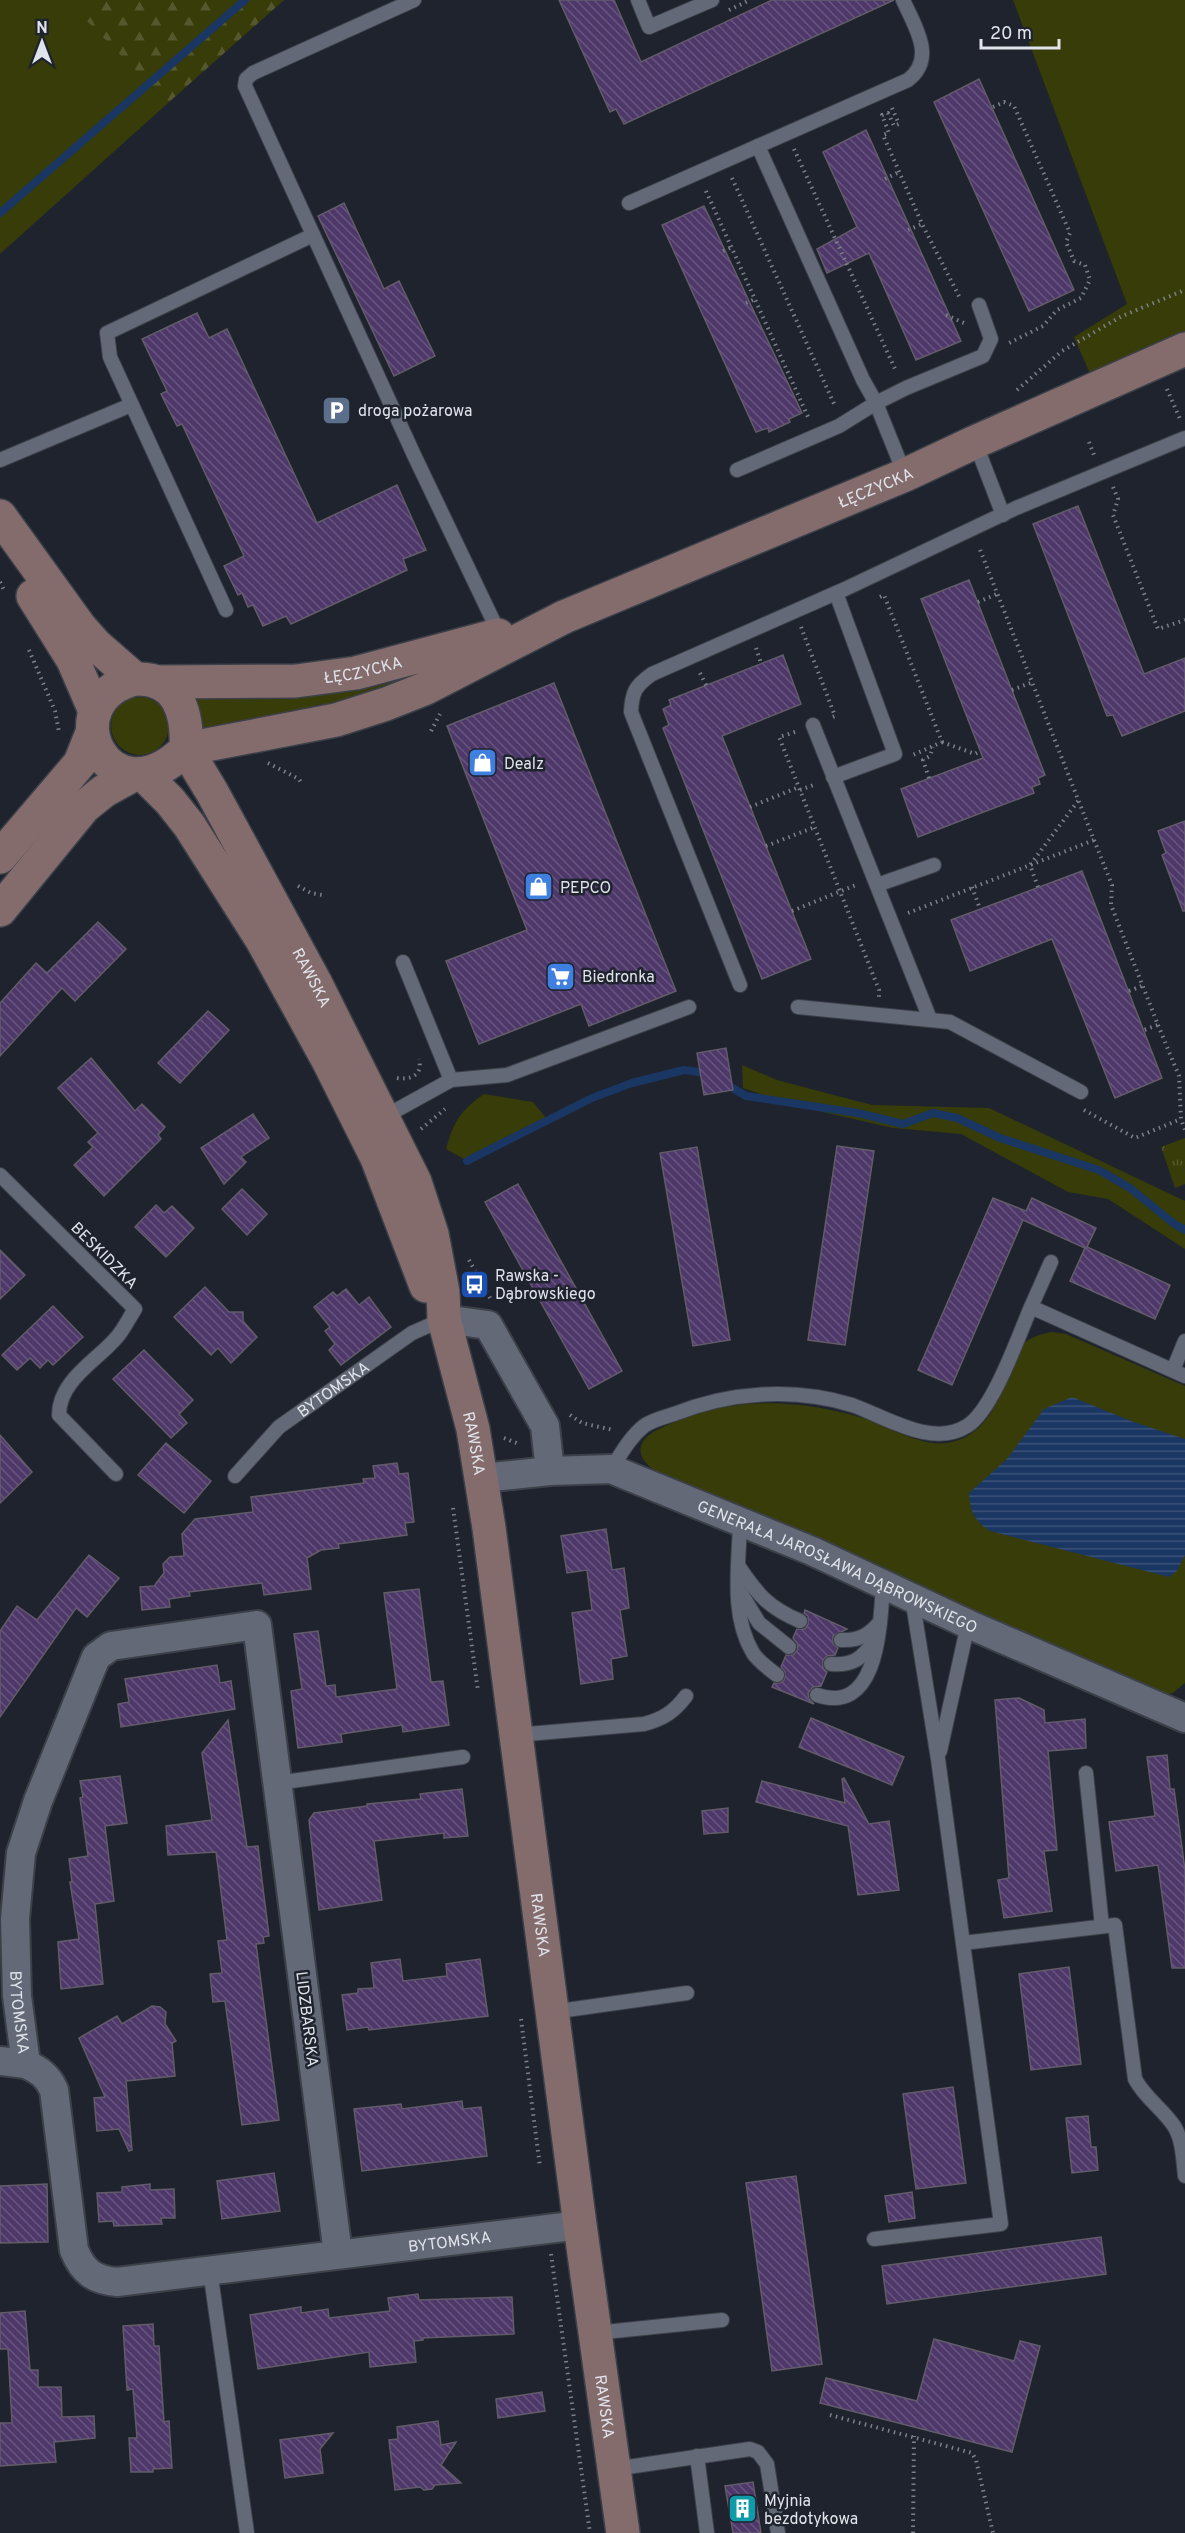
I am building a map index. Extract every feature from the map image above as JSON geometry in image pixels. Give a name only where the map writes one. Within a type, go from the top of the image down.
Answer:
[{"type":"street","name":"ŁĘCZYCKA","points":[[186,749],[363,713],[424,689],[564,617],[905,475],[1185,349]]},
{"type":"street","points":[[0,516],[80,627],[96,645],[146,680],[172,692],[180,705],[187,730],[186,749],[171,762],[104,791],[84,807],[0,910]]},
{"type":"street","points":[[0,526],[26,584],[81,675],[94,722],[97,748],[106,761],[118,770],[139,775]]},
{"type":"street","name":"ŁĘCZYCKA","points":[[146,680],[285,681],[346,674],[408,661],[564,617]]},
{"type":"street","points":[[0,857],[80,763],[101,699],[110,689],[122,682],[146,680]]},
{"type":"street","name":"RAWSKA","points":[[186,749],[301,955],[384,1117],[415,1182],[432,1234],[443,1292],[444,1319],[470,1419],[482,1478],[516,1736],[536,2012],[564,2227],[595,2333],[622,2533]]},
{"type":"street","name":"RAWSKA","points":[[139,775],[170,801],[189,825],[267,950],[329,1062],[376,1158],[427,1287],[444,1319]]},
{"type":"street","points":[[444,1319],[488,1325],[545,1426],[550,1471]]},
{"type":"street","name":"GENERAŁA JAROSŁAWA DĄBROWSKIEGO","points":[[482,1478],[550,1471],[611,1469],[812,1551],[968,1624],[1184,1714]]},
{"type":"street","name":"LIDZBARSKA","points":[[96,1657],[111,1646],[257,1625],[338,2254]]},
{"type":"street","name":"BYTOMSKA","points":[[96,1657],[38,1801],[21,1852],[15,1919],[17,1996],[13,2062],[39,2070],[49,2079],[54,2090],[74,2250],[79,2262],[88,2273],[100,2281],[117,2282],[564,2227]]},
{"type":"lane","points":[[414,0],[253,73],[246,79],[245,86],[414,455],[500,635]]},
{"type":"lane","points":[[638,0],[649,27],[712,0]]},
{"type":"lane","points":[[629,204],[901,84],[915,75],[922,59],[923,48],[903,0]]},
{"type":"lane","points":[[758,146],[858,369],[876,403],[905,475]]},
{"type":"lane","points":[[226,610],[130,405],[110,357],[107,333],[313,235]]},
{"type":"lane","points":[[737,470],[839,426],[876,403],[983,356],[991,339],[971,306]]},
{"type":"lane","points":[[0,460],[130,405]]},
{"type":"lane","points":[[740,986],[631,712],[632,697],[639,683],[652,674],[836,593],[1003,514],[1102,473],[1184,431]]},
{"type":"lane","points":[[975,442],[1003,514]]},
{"type":"lane","points":[[833,777],[895,754],[836,593]]},
{"type":"lane","points":[[813,725],[833,777],[882,883],[930,1019]]},
{"type":"lane","points":[[882,883],[934,865]]},
{"type":"lane","points":[[403,962],[451,1080]]},
{"type":"lane","points":[[384,1117],[451,1080],[507,1075],[689,1007]]},
{"type":"lane","points":[[798,1008],[950,1022],[1081,1092]]},
{"type":"lane","name":"BESKIDZKA","points":[[0,1175],[135,1309],[118,1336],[65,1389],[59,1404],[59,1415],[116,1474]]},
{"type":"lane","points":[[611,1469],[630,1440],[646,1425],[689,1408],[740,1395],[790,1394],[849,1404],[926,1433],[949,1435],[969,1425],[987,1406],[1051,1262]]},
{"type":"lane","points":[[1031,1307],[1179,1373],[1185,1341]]},
{"type":"lane","name":"BYTOMSKA","points":[[235,1476],[279,1427],[412,1333],[444,1319]]},
{"type":"lane","points":[[740,1522],[738,1589],[742,1631],[754,1655],[777,1675]]},
{"type":"lane","points":[[739,1567],[755,1592],[768,1604],[779,1612],[800,1621]]},
{"type":"lane","points":[[818,1695],[839,1699],[850,1696],[859,1689],[870,1669],[878,1636],[884,1585]]},
{"type":"lane","points":[[738,1589],[759,1623],[789,1647]]},
{"type":"lane","points":[[874,2239],[1001,2224],[938,1759],[912,1598]]},
{"type":"lane","points":[[841,1640],[853,1641],[863,1637],[872,1632],[880,1621]]},
{"type":"lane","points":[[938,1759],[968,1624]]},
{"type":"lane","points":[[831,1664],[851,1664],[861,1658],[878,1636]]},
{"type":"lane","points":[[516,1736],[644,1724],[661,1720],[675,1710],[686,1696]]},
{"type":"lane","points":[[277,1783],[463,1757]]},
{"type":"lane","points":[[1086,1773],[1102,1926]]},
{"type":"lane","points":[[963,1943],[1115,1925],[1135,2079],[1143,2094],[1174,2126],[1179,2137],[1185,2176]]},
{"type":"lane","points":[[536,2012],[687,1993]]},
{"type":"lane","points":[[210,2270],[247,2533]]},
{"type":"lane","points":[[595,2333],[722,2320]]},
{"type":"lane","points":[[614,2469],[750,2449],[763,2457],[766,2464],[778,2533]]},
{"type":"lane","points":[[697,2456],[707,2533]]},
{"type":"path","points":[[993,107],[1004,102],[1014,106],[1070,233],[1066,242],[1074,261],[1085,265],[1090,280],[1081,298],[1057,310],[1043,326],[1007,344],[999,343]]},
{"type":"path","points":[[892,108],[899,124],[894,126],[888,113],[882,115],[889,133],[883,135],[922,224],[971,306]]},
{"type":"path","points":[[794,148],[900,381]]},
{"type":"path","points":[[730,172],[837,409],[842,406]]},
{"type":"path","points":[[885,179],[899,172]]},
{"type":"path","points":[[704,188],[811,426]]},
{"type":"path","points":[[908,230],[922,224]]},
{"type":"path","points":[[723,251],[732,247]]},
{"type":"path","points":[[1009,397],[1062,351],[1122,316],[1185,290]]},
{"type":"path","points":[[746,303],[755,298]]},
{"type":"path","points":[[946,315],[965,324]]},
{"type":"path","points":[[786,387],[793,383]]},
{"type":"path","points":[[1167,389],[1184,431]]},
{"type":"path","points":[[1089,442],[1102,473],[1111,480],[1118,499],[1113,515],[1158,629],[1185,620]]},
{"type":"path","points":[[975,538],[1112,885],[1111,905],[1179,1076],[1181,1119],[1185,1130]]},
{"type":"path","points":[[0,582],[5,593]]},
{"type":"path","points":[[978,602],[997,594]]},
{"type":"path","points":[[843,611],[884,595],[942,742],[975,754],[980,751]]},
{"type":"path","points":[[800,624],[835,716],[779,737],[879,990],[877,1016]]},
{"type":"path","points":[[755,645],[761,663]]},
{"type":"path","points":[[28,647],[55,711],[59,735]]},
{"type":"path","points":[[1012,690],[1033,682]]},
{"type":"path","points":[[910,762],[910,756],[942,742]]},
{"type":"path","points":[[929,778],[923,760],[930,756],[933,747]]},
{"type":"path","points":[[265,761],[299,779],[302,784]]},
{"type":"path","points":[[750,807],[799,787]]},
{"type":"path","points":[[1030,865],[1078,800]]},
{"type":"path","points":[[766,846],[815,827]]},
{"type":"path","points":[[882,883],[902,915],[1094,840]]},
{"type":"path","points":[[1030,865],[1038,887]]},
{"type":"path","points":[[972,887],[980,909]]},
{"type":"path","points":[[792,911],[841,891]]},
{"type":"path","points":[[1129,991],[1144,985]]},
{"type":"path","points":[[1144,1030],[1158,1025]]},
{"type":"path","points":[[1079,1108],[1135,1137],[1181,1119]]},
{"type":"path","points":[[452,1496],[479,1699]]},
{"type":"path","points":[[536,2012],[541,2172]]},
{"type":"path","points":[[564,2227],[590,2533]]},
{"type":"path","points":[[830,2415],[972,2453],[976,2460],[993,2533]]},
{"type":"path","points":[[913,2533],[914,2436]]},
{"type":"green space","points":[[0,0],[105,0],[88,21],[168,103],[0,254]]},
{"type":"green space","points":[[105,0],[284,0],[168,103],[87,21]]},
{"type":"green space","points":[[1013,0],[1185,0],[1185,334],[1091,376],[1074,337],[1127,304]]},
{"type":"green space","points":[[466,654],[403,688],[199,737],[188,690]]},
{"type":"green space","points":[[134,697],[146,697],[161,705],[169,720],[169,732],[161,747],[146,755],[134,755],[119,747],[111,732],[111,720],[119,705]]},
{"type":"green space","points":[[742,1065],[777,1080],[872,1105],[989,1108],[1185,1201],[1185,1249],[1108,1199],[1068,1192],[961,1134],[893,1128],[792,1105],[743,1088]]},
{"type":"green space","points":[[484,1094],[533,1102],[547,1119],[467,1161],[446,1149],[459,1117]]},
{"type":"green space","points":[[1185,1138],[1185,1184],[1175,1188],[1161,1147]]},
{"type":"green space","points":[[1052,1332],[1066,1334],[1185,1386],[1185,1683],[1173,1693],[1162,1695],[656,1471],[643,1460],[641,1455],[641,1445],[644,1440],[663,1427],[700,1413],[748,1404],[773,1403],[822,1408],[869,1420],[926,1442],[946,1443],[960,1440],[982,1425],[990,1414],[1023,1344],[1040,1335]]},
{"type":"water","points":[[1072,1397],[1131,1421],[1185,1439],[1185,1555],[1177,1571],[1169,1577],[990,1531],[974,1515],[969,1493],[1007,1459],[1044,1409]]},
{"type":"building","points":[[559,0],[614,0],[641,62],[772,0],[894,0],[624,124],[616,109],[610,112]]},
{"type":"building","points":[[979,79],[1074,290],[1029,311],[934,102]]},
{"type":"building","points":[[866,130],[961,341],[916,360],[869,253],[827,273],[817,249],[857,227],[823,152]]},
{"type":"building","points":[[344,203],[384,289],[399,281],[435,356],[394,376],[318,216]]},
{"type":"building","points":[[704,206],[802,413],[789,419],[790,422],[769,432],[768,428],[756,432],[662,225]]},
{"type":"building","points":[[197,313],[209,338],[227,329],[317,523],[397,485],[426,550],[403,559],[407,570],[291,624],[286,616],[263,626],[253,605],[248,607],[242,593],[238,595],[224,566],[244,556],[182,424],[177,426],[161,394],[167,391],[142,339]]},
{"type":"building","points":[[1078,506],[1144,674],[1185,658],[1185,711],[1122,736],[1113,715],[1107,716],[1033,524]]},
{"type":"building","points":[[969,580],[1045,775],[1038,778],[1040,784],[1032,787],[1034,793],[918,837],[901,789],[983,758],[921,599]]},
{"type":"building","points":[[783,655],[801,704],[722,736],[811,959],[762,979],[663,728],[669,725],[663,709],[671,705],[669,700]]},
{"type":"building","points":[[554,683],[676,991],[589,1026],[581,1004],[479,1044],[446,961],[527,930],[447,726]]},
{"type":"building","points":[[1185,821],[1185,911],[1183,911],[1162,855],[1166,853],[1158,831]]},
{"type":"building","points":[[1082,871],[1162,1078],[1115,1098],[1052,939],[970,971],[951,920]]},
{"type":"building","points":[[98,922],[126,949],[75,1001],[62,988],[0,1056],[0,1003],[36,963],[47,973]]},
{"type":"building","points":[[208,1011],[229,1030],[180,1083],[158,1063]]},
{"type":"building","points":[[726,1048],[733,1090],[704,1095],[697,1053]]},
{"type":"building","points":[[91,1058],[135,1111],[142,1104],[165,1127],[158,1135],[161,1139],[104,1196],[74,1165],[93,1147],[88,1142],[98,1133],[58,1088]]},
{"type":"building","points":[[253,1114],[269,1138],[241,1157],[246,1162],[224,1184],[201,1148]]},
{"type":"building","points":[[837,1146],[874,1151],[845,1345],[808,1340]]},
{"type":"building","points":[[697,1147],[730,1340],[693,1346],[660,1153]]},
{"type":"building","points":[[518,1184],[622,1371],[589,1389],[485,1202]]},
{"type":"building","points":[[242,1189],[267,1214],[247,1235],[222,1209]]},
{"type":"building","points":[[993,1198],[1026,1211],[1032,1198],[1096,1228],[1087,1247],[1170,1285],[1155,1319],[1070,1281],[1085,1248],[1023,1220],[952,1385],[918,1370]]},
{"type":"building","points":[[156,1205],[164,1213],[172,1206],[194,1228],[166,1257],[135,1227]]},
{"type":"building","points":[[0,1250],[25,1275],[0,1299]]},
{"type":"building","points":[[205,1287],[229,1312],[243,1312],[243,1321],[257,1337],[231,1363],[218,1348],[211,1355],[174,1317]]},
{"type":"building","points":[[346,1289],[359,1305],[369,1297],[391,1327],[341,1365],[329,1350],[335,1344],[325,1331],[330,1327],[314,1307],[333,1292],[337,1296]]},
{"type":"building","points":[[53,1306],[83,1337],[53,1365],[48,1360],[40,1368],[30,1358],[17,1370],[2,1355]]},
{"type":"building","points":[[144,1350],[193,1400],[179,1414],[187,1423],[171,1438],[113,1379]]},
{"type":"building","points":[[0,1435],[32,1472],[0,1503]]},
{"type":"building","points":[[166,1443],[211,1481],[184,1513],[138,1475]]},
{"type":"building","points":[[397,1463],[399,1474],[408,1473],[414,1522],[405,1523],[407,1535],[338,1544],[339,1548],[321,1550],[307,1558],[311,1589],[264,1595],[262,1583],[189,1592],[190,1596],[169,1599],[170,1607],[142,1610],[140,1587],[154,1586],[164,1573],[163,1564],[170,1557],[184,1556],[182,1534],[195,1519],[253,1512],[251,1497],[364,1483],[363,1479],[375,1478],[373,1466]]},
{"type":"building","points":[[606,1529],[612,1570],[624,1568],[629,1608],[620,1610],[627,1656],[611,1659],[613,1679],[581,1684],[572,1613],[592,1610],[587,1570],[567,1573],[561,1536]]},
{"type":"building","points":[[89,1555],[119,1578],[87,1617],[76,1608],[0,1717],[0,1631],[17,1606],[37,1620]]},
{"type":"building","points":[[419,1589],[431,1682],[443,1681],[449,1725],[403,1732],[402,1725],[341,1734],[342,1742],[298,1748],[291,1691],[302,1689],[294,1634],[318,1631],[326,1686],[335,1685],[336,1697],[397,1689],[384,1593]]},
{"type":"building","points":[[805,1610],[847,1629],[833,1636],[833,1644],[838,1648],[835,1655],[827,1656],[823,1660],[823,1668],[827,1672],[821,1686],[813,1687],[808,1693],[809,1699],[814,1704],[772,1687],[774,1683],[784,1680],[785,1672],[781,1667],[786,1655],[793,1655],[798,1649],[793,1638],[797,1629],[805,1629],[808,1624]]},
{"type":"building","points":[[217,1665],[220,1683],[231,1681],[235,1709],[121,1727],[118,1704],[129,1702],[125,1679]]},
{"type":"building","points":[[1019,1698],[1044,1710],[1045,1723],[1085,1719],[1086,1748],[1048,1751],[1057,1850],[1044,1851],[1052,1911],[1004,1918],[998,1880],[1009,1878],[995,1700]]},
{"type":"building","points":[[811,1718],[904,1757],[892,1785],[799,1747]]},
{"type":"building","points":[[228,1720],[247,1847],[258,1846],[269,1936],[263,1937],[264,1943],[256,1944],[279,2120],[242,2125],[225,2001],[213,2002],[210,1974],[222,1973],[218,1941],[227,1940],[216,1852],[168,1855],[166,1826],[212,1820],[202,1753]]},
{"type":"building","points":[[1167,1755],[1170,1789],[1174,1789],[1185,1870],[1185,1968],[1172,1968],[1158,1865],[1116,1871],[1109,1822],[1155,1816],[1147,1757]]},
{"type":"building","points":[[120,1776],[127,1823],[105,1826],[114,1901],[95,1904],[103,1984],[61,1989],[58,1942],[79,1939],[70,1882],[72,1882],[69,1859],[88,1856],[80,1798],[83,1797],[80,1781]]},
{"type":"building","points":[[844,1778],[869,1824],[889,1821],[899,1890],[858,1895],[848,1826],[756,1802],[762,1781],[845,1803],[842,1779]]},
{"type":"building","points":[[462,1789],[468,1836],[444,1838],[444,1833],[374,1841],[382,1900],[319,1910],[309,1820],[314,1813],[367,1806],[367,1804],[421,1799],[420,1794]]},
{"type":"building","points":[[728,1808],[728,1832],[704,1834],[702,1811]]},
{"type":"building","points":[[400,1959],[403,1981],[447,1976],[446,1964],[480,1959],[488,2016],[369,2030],[368,2027],[347,2030],[342,1995],[358,1993],[358,1989],[374,1988],[371,1963]]},
{"type":"building","points":[[1069,1967],[1081,2064],[1031,2070],[1019,1974]]},
{"type":"building","points":[[152,2006],[160,2007],[166,2012],[165,2024],[176,2041],[172,2043],[175,2076],[126,2081],[132,2150],[129,2151],[119,2129],[97,2131],[94,2098],[105,2097],[79,2038],[117,2016],[122,2024]]},
{"type":"building","points":[[953,2087],[966,2183],[916,2189],[903,2094]]},
{"type":"building","points":[[462,2101],[463,2109],[481,2107],[487,2156],[362,2171],[354,2109],[401,2104],[402,2109]]},
{"type":"building","points":[[1088,2116],[1091,2147],[1096,2147],[1098,2170],[1072,2173],[1066,2118]]},
{"type":"building","points":[[274,2173],[280,2211],[222,2219],[217,2181]]},
{"type":"building","points":[[796,2176],[822,2364],[772,2371],[746,2183]]},
{"type":"building","points":[[47,2184],[48,2242],[0,2243],[0,2186]]},
{"type":"building","points":[[150,2184],[150,2190],[174,2189],[175,2218],[161,2218],[162,2224],[114,2226],[113,2221],[99,2222],[97,2193],[122,2192],[122,2187]]},
{"type":"building","points":[[912,2192],[915,2218],[889,2222],[885,2196]]},
{"type":"building","points":[[1101,2237],[1106,2274],[887,2304],[882,2266]]},
{"type":"building","points":[[418,2294],[419,2300],[512,2297],[514,2334],[423,2338],[423,2340],[414,2341],[416,2362],[370,2367],[369,2352],[258,2369],[250,2315],[301,2307],[301,2313],[328,2309],[329,2318],[390,2311],[388,2298]]},
{"type":"building","points":[[25,2311],[30,2370],[38,2370],[38,2387],[61,2387],[62,2417],[94,2416],[95,2438],[54,2442],[56,2462],[0,2466],[0,2423],[12,2423],[8,2349],[0,2349],[0,2313]]},
{"type":"building","points":[[153,2324],[154,2346],[159,2346],[164,2422],[169,2421],[172,2468],[153,2469],[153,2472],[131,2472],[129,2438],[137,2438],[133,2389],[127,2390],[123,2326]]},
{"type":"building","points":[[934,2339],[1014,2361],[1020,2341],[1040,2346],[1012,2452],[820,2403],[826,2378],[917,2401]]},
{"type":"building","points":[[542,2392],[545,2411],[498,2418],[496,2399]]},
{"type":"building","points":[[438,2421],[441,2445],[456,2442],[441,2465],[461,2483],[435,2485],[432,2489],[424,2490],[420,2487],[395,2490],[389,2440],[398,2439],[397,2427]]},
{"type":"building","points":[[333,2433],[320,2449],[323,2473],[285,2478],[280,2440]]},
{"type":"building","name":"Myjnia bezdotykowa","points":[[753,2482],[761,2533],[733,2533],[725,2486]]},
{"type":"waterway","points":[[0,213],[245,0]]},
{"type":"waterway","points":[[467,1161],[592,1098],[632,1083],[684,1070],[711,1074]]},
{"type":"waterway","points":[[726,1084],[746,1096],[858,1113],[903,1124],[933,1113],[957,1118],[1000,1138],[1099,1170],[1130,1188],[1185,1230]]},
{"type":"place","name":"droga pożarowa","points":[[337,410]]},
{"type":"place","name":"Dealz","points":[[483,763]]},
{"type":"place","name":"PEPCO","points":[[539,887]]},
{"type":"place","name":"Biedronka","points":[[561,976]]},
{"type":"place","name":"Rawska - Dąbrowskiego","points":[[474,1284]]},
{"type":"place","name":"Myjnia bezdotykowa","points":[[743,2509]]}]
